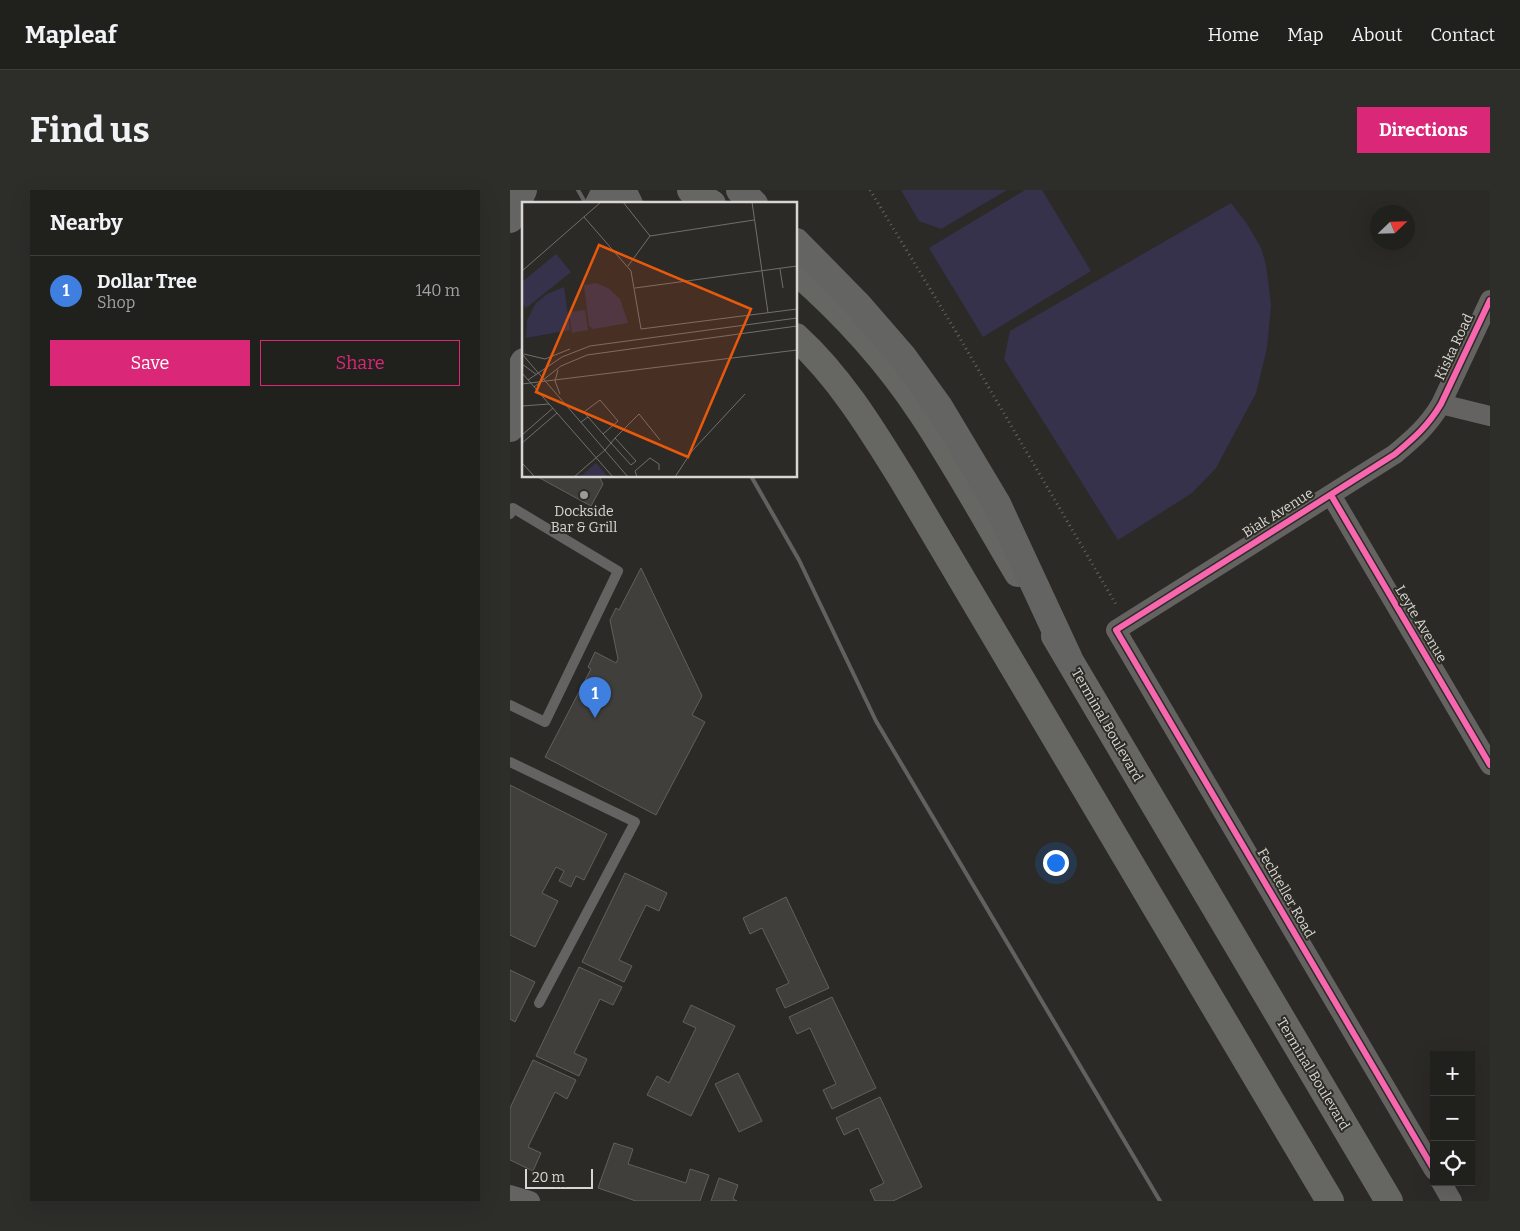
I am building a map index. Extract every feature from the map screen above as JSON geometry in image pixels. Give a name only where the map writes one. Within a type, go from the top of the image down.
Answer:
[{"type":"main road","points":[[510,219],[523,190]]},
{"type":"main road","points":[[691,190],[709,202]]},
{"type":"main road","points":[[740,190],[752,202]]},
{"type":"main road","points":[[605,196],[623,202]]},
{"type":"main road","points":[[798,244],[857,304],[903,357],[939,408],[997,504],[1068,657]]},
{"type":"main road","name":"Terminal Boulevard","points":[[798,273],[820,292],[863,336],[922,414],[1068,657],[1389,1201]]},
{"type":"main road","points":[[798,339],[841,386],[875,434],[1330,1201]]},
{"type":"main road","points":[[510,390],[522,366]]},
{"type":"main road","points":[[510,428],[522,404]]},
{"type":"street","name":"Kiska Road","points":[[1441,404],[1490,300]]},
{"type":"street","points":[[1441,404],[1490,416]]},
{"type":"street","name":"Biak Avenue","points":[[1116,630],[1395,454],[1420,434],[1434,417],[1441,404]]},
{"type":"street","name":"Leyte Avenue","points":[[1330,495],[1490,765]]},
{"type":"street","name":"Fechteller Road","points":[[1116,630],[1430,1163]]},
{"type":"street","points":[[1443,1186],[1452,1201]]},
{"type":"street","points":[[510,1195],[530,1201]]},
{"type":"lane","points":[[510,514],[513,508],[618,571],[545,722],[510,705]]},
{"type":"lane","points":[[510,762],[635,822],[539,1003]]},
{"type":"shaded area","points":[[901,190],[1007,190],[941,229],[919,221]]},
{"type":"shaded area","points":[[1025,190],[1042,190],[1091,271],[983,337],[929,248]]},
{"type":"shaded area","points":[[1231,203],[1247,224],[1261,248],[1266,265],[1271,305],[1267,348],[1256,393],[1216,468],[1192,493],[1118,540],[1004,359],[1010,331]]},
{"type":"building","name":"Dockside Bar & Grill","points":[[540,478],[600,478],[603,484],[591,506]]},
{"type":"building","points":[[641,568],[702,696],[692,715],[705,722],[656,815],[545,757],[591,669],[588,667],[595,652],[616,663],[618,659],[610,620],[616,608],[619,610]]},
{"type":"building","points":[[510,785],[607,834],[584,880],[576,876],[571,887],[559,881],[564,871],[556,867],[542,893],[558,901],[535,947],[510,935]]},
{"type":"building","points":[[625,873],[667,893],[659,911],[646,905],[619,960],[632,966],[624,982],[582,962]]},
{"type":"building","points":[[786,897],[829,988],[785,1008],[776,989],[789,983],[762,928],[750,934],[743,918]]},
{"type":"building","points":[[579,967],[622,987],[613,1005],[600,999],[574,1053],[587,1059],[579,1076],[536,1056]]},
{"type":"building","points":[[510,970],[535,982],[515,1022],[510,1019]]},
{"type":"building","points":[[832,997],[876,1088],[832,1109],[823,1090],[836,1084],[810,1028],[797,1034],[789,1017]]},
{"type":"building","points":[[691,1005],[735,1026],[691,1116],[647,1095],[657,1076],[669,1083],[696,1028],[683,1022]]},
{"type":"building","points":[[533,1060],[576,1080],[567,1099],[555,1092],[528,1147],[541,1153],[533,1171],[510,1160],[510,1108]]},
{"type":"building","points":[[738,1073],[762,1121],[739,1132],[715,1084]]},
{"type":"building","points":[[880,1097],[922,1187],[893,1201],[875,1201],[870,1190],[884,1183],[858,1128],[844,1135],[836,1118]]},
{"type":"building","points":[[614,1143],[633,1149],[628,1164],[686,1183],[690,1169],[709,1175],[700,1201],[636,1201],[598,1188]]},
{"type":"building","points":[[719,1178],[738,1185],[733,1199],[737,1201],[711,1201]]},
{"type":"railway","points":[[578,190],[585,202]]},
{"type":"railway","points":[[752,478],[799,560],[876,721],[1160,1201]]},
{"type":"cycle path","points":[[1430,1163],[1116,630],[1395,454],[1408,443],[1426,425],[1441,404],[1490,300]]},
{"type":"cycle path","points":[[1331,495],[1490,765]]},
{"type":"place","name":"Dockside Bar & Grill","points":[[584,495]]},
{"type":"place","name":"Dollar Tree","points":[[595,718]]}]
